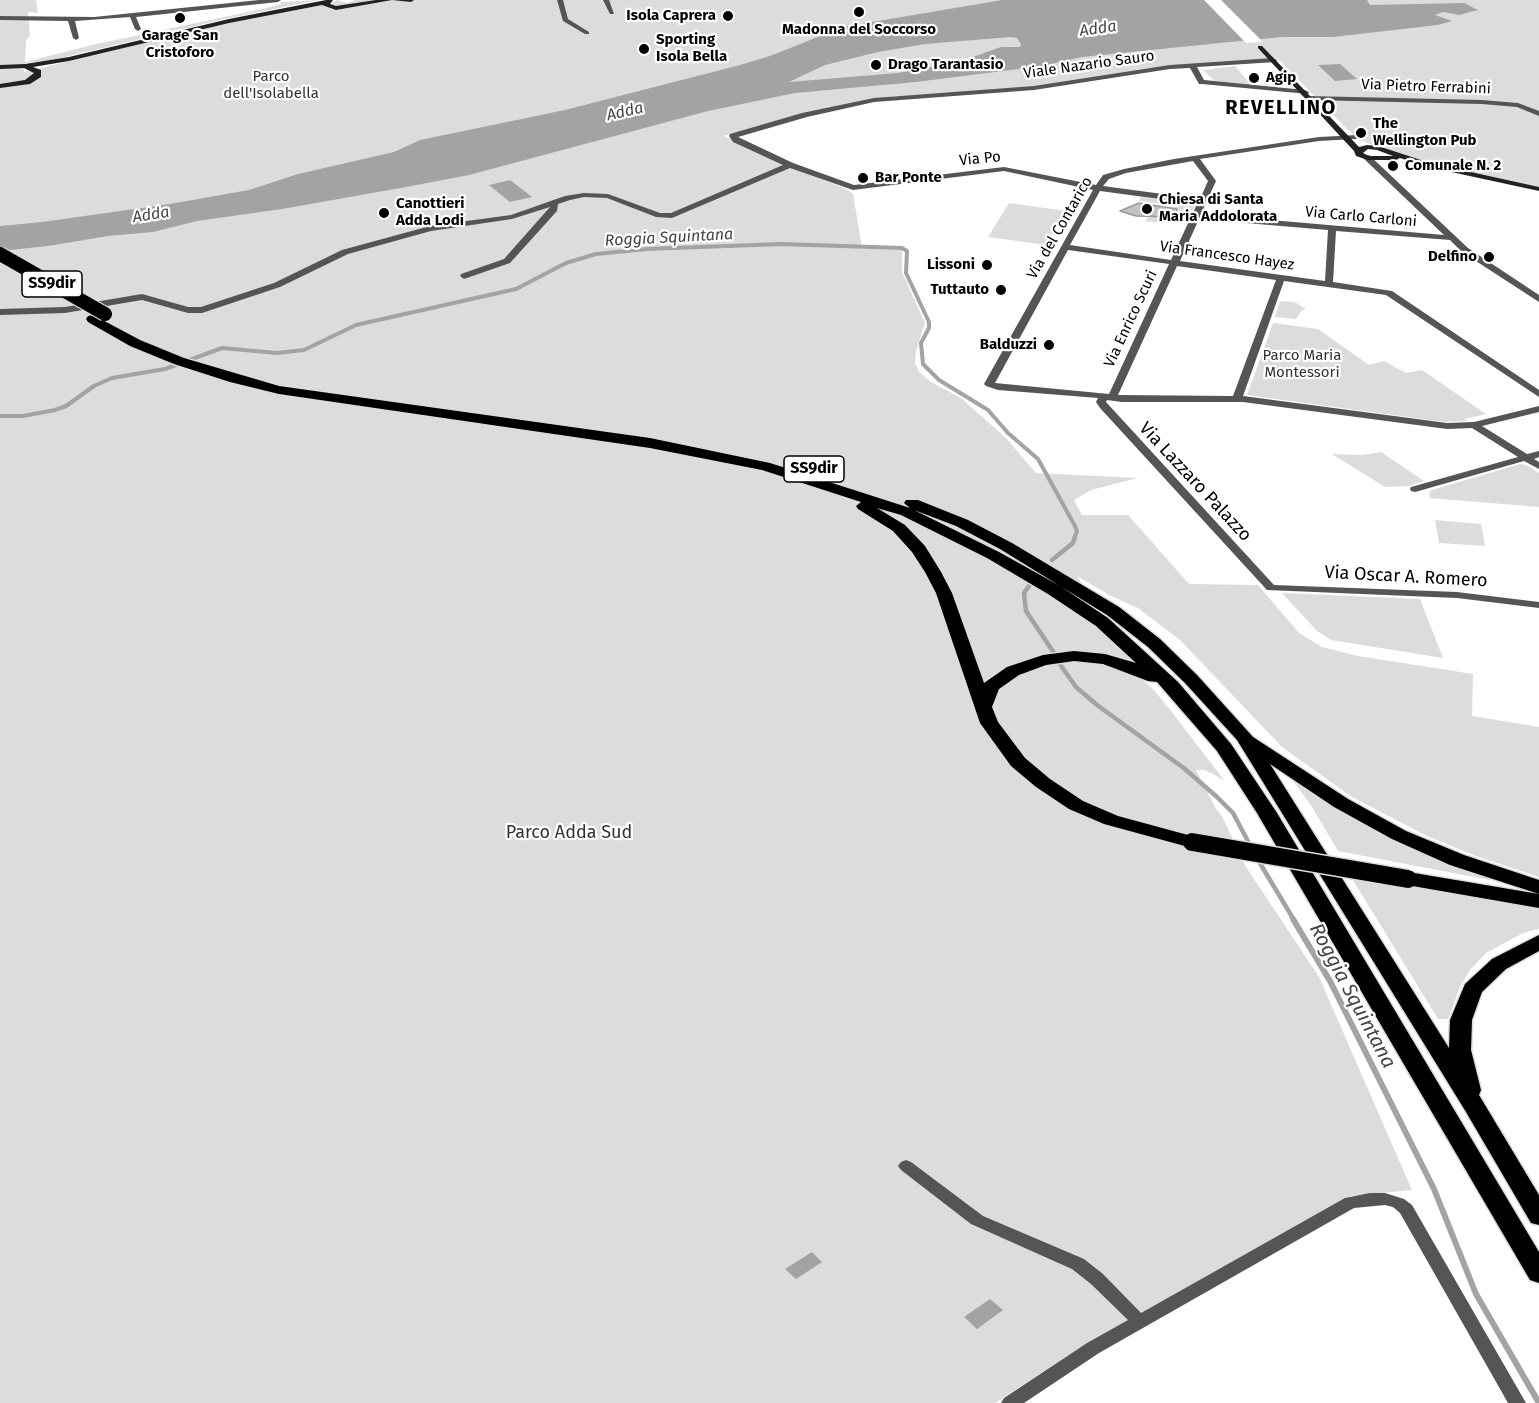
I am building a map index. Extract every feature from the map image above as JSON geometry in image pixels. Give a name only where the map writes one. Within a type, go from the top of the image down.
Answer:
[{"type":"highway","name":"SS9dir","points":[[0,254],[99,317],[135,343],[292,388],[650,444],[765,466],[808,478],[907,512],[1003,560],[1054,590],[1102,622],[1172,686],[1224,748],[1267,813],[1539,1274]]},
{"type":"highway","name":"SS9dir","points":[[0,264],[99,317]]},
{"type":"highway","name":"SS9dir","points":[[292,388],[712,445],[782,459],[848,478],[962,523],[1065,580],[1113,611],[1154,644],[1191,679],[1244,737],[1474,1106],[1539,1216]]},
{"type":"highway","points":[[808,478],[873,511],[899,528],[919,549],[944,593],[989,723],[1018,762],[1043,783],[1076,805],[1121,824],[1192,842],[1539,902]]},
{"type":"highway","points":[[984,706],[991,686],[1013,671],[1043,660],[1074,656],[1105,659],[1135,668],[1172,686]]},
{"type":"highway","points":[[1244,737],[1332,797],[1399,835],[1456,860],[1539,887]]},
{"type":"highway","points":[[1474,1106],[1460,1050],[1461,1020],[1473,988],[1499,964],[1539,942]]},
{"type":"street","points":[[188,0],[191,9]]},
{"type":"street","points":[[0,18],[71,20],[278,0]]},
{"type":"street","points":[[0,66],[25,66],[69,59],[268,12],[329,2],[389,0]]},
{"type":"street","points":[[398,0],[411,0]]},
{"type":"street","points":[[606,0],[612,13]]},
{"type":"street","points":[[561,3],[565,20],[587,33]]},
{"type":"street","points":[[132,15],[138,29]]},
{"type":"street","points":[[71,20],[76,38]]},
{"type":"street","points":[[1260,47],[1336,124],[1351,137],[1375,147],[1385,156]]},
{"type":"street","points":[[0,86],[27,82],[38,75],[38,72],[69,59]]},
{"type":"street","name":"Viale Nazario Sauro","points":[[734,135],[805,115],[874,100],[1034,88],[1170,68],[1273,60]]},
{"type":"street","points":[[25,66],[38,72]]},
{"type":"street","name":"Via Pietro Ferrabini","points":[[1193,67],[1202,82],[1307,95],[1515,105],[1539,114]]},
{"type":"street","name":"Via Po","points":[[734,135],[734,139],[790,165],[853,188],[1004,169],[1097,188],[1202,202]]},
{"type":"street","points":[[1351,137],[1358,153],[1381,170],[1452,238],[1477,259],[1539,299]]},
{"type":"street","name":"Via del Contarico","points":[[1108,397],[992,385],[989,380],[1103,179],[1113,173],[1195,158],[1351,137]]},
{"type":"street","points":[[1358,150],[1375,147]]},
{"type":"street","points":[[1381,170],[1385,156]]},
{"type":"street","points":[[1366,157],[1385,156],[1406,159],[1539,189]]},
{"type":"street","name":"Via Enrico Scuri","points":[[1108,397],[1196,216],[1211,179],[1195,158]]},
{"type":"street","points":[[0,312],[64,310],[142,297],[188,310],[202,310],[277,285],[323,262],[356,249],[437,227],[512,217],[576,196],[602,195],[659,215],[672,216],[790,165]]},
{"type":"street","points":[[464,276],[507,261],[554,209],[553,203]]},
{"type":"street","name":"Via Carlo Carloni","points":[[1196,216],[1452,238]]},
{"type":"street","points":[[1329,284],[1332,228]]},
{"type":"street","name":"Via Francesco Hayez","points":[[1064,247],[1387,292],[1539,394]]},
{"type":"street","points":[[1237,398],[1281,277]]},
{"type":"street","points":[[1108,397],[1237,398],[1447,426],[1474,425],[1539,409]]},
{"type":"street","name":"Via Lazzaro Palazzo","points":[[1108,397],[1102,404],[1271,588]]},
{"type":"street","points":[[1474,425],[1539,466]]},
{"type":"street","points":[[1415,489],[1539,454]]},
{"type":"street","name":"Via Oscar A. Romero","points":[[1271,588],[1457,595],[1539,605]]},
{"type":"street","points":[[906,1166],[977,1220],[1078,1264],[1097,1279],[1140,1322]]},
{"type":"street","points":[[1010,1403],[1093,1348],[1351,1202],[1385,1199],[1398,1203],[1406,1209],[1517,1403]]},
{"type":"green space","name":"Parco Adda Sud","points":[[0,0],[36,0],[38,13],[28,12],[30,36],[26,40],[25,62],[92,45],[262,9],[281,4],[280,2],[320,0],[225,19],[52,60],[25,63],[24,72],[240,20],[321,4],[328,5],[337,0],[347,3],[355,0],[1539,0],[1539,187],[1408,158],[1357,139],[1277,58],[1169,67],[1033,88],[890,97],[804,115],[724,136],[853,194],[862,248],[902,250],[902,272],[925,323],[916,351],[915,363],[919,372],[931,382],[961,398],[1006,438],[1036,473],[1138,478],[1091,490],[1074,500],[1082,515],[1128,515],[1189,584],[1258,585],[1299,633],[1322,647],[1358,656],[1473,674],[1472,716],[1539,727],[1539,877],[1476,856],[1427,836],[1352,797],[1282,747],[1180,640],[1138,608],[1111,596],[1077,576],[1130,658],[1140,678],[1153,689],[1224,780],[1205,770],[1196,770],[1222,816],[1246,867],[1319,977],[1412,1190],[1351,1196],[1087,1343],[995,1403],[0,1403]]},
{"type":"green space","points":[[1235,66],[1251,85],[1215,81],[1203,70]]},
{"type":"green space","points":[[1141,197],[1196,204],[1191,213],[1172,215],[1162,223],[1145,221],[1149,216],[1177,206],[1139,201]]},
{"type":"green space","points":[[1009,203],[1066,211],[1046,245],[988,237]]},
{"type":"green space","points":[[1280,301],[1295,302],[1306,309],[1302,310],[1296,319],[1275,317]]},
{"type":"green space","name":"Parco Maria Montessori","points":[[1273,323],[1318,329],[1369,365],[1384,361],[1406,373],[1422,370],[1486,414],[1465,419],[1466,421],[1444,422],[1247,395]]},
{"type":"green space","points":[[1381,452],[1424,481],[1409,486],[1385,487],[1332,454],[1363,455]]},
{"type":"green space","points":[[1520,464],[1539,473],[1539,507],[1430,498],[1429,492],[1432,490]]},
{"type":"green space","points":[[1435,520],[1481,524],[1485,546],[1439,543]]},
{"type":"green space","points":[[1282,593],[1420,599],[1443,658],[1331,640],[1317,631]]},
{"type":"green space","points":[[1286,771],[1371,828],[1409,846],[1516,885],[1338,851],[1312,807]]},
{"type":"green space","points":[[1351,877],[1539,908],[1539,929],[1523,933],[1486,953],[1470,970],[1460,987],[1448,1019],[1438,1019]]},
{"type":"water","name":"Adda","points":[[1002,0],[1367,0],[1370,5],[1464,3],[1478,10],[1459,15],[1443,12],[1435,15],[1452,21],[1438,25],[1333,37],[1283,37],[1082,57],[1042,66],[916,82],[795,93],[708,111],[469,175],[282,209],[197,221],[153,232],[0,251],[0,226],[170,204],[249,190],[298,174],[394,152],[420,140],[565,110],[740,65],[770,56],[843,27]],"holes":[[[1017,38],[1021,44],[1020,47],[1001,47],[959,62],[898,73],[789,82],[825,65],[878,52],[925,44]]]},
{"type":"water","points":[[1340,64],[1357,79],[1335,81],[1318,65]]},
{"type":"water","points":[[510,180],[532,197],[510,202],[489,185]]},
{"type":"water","points":[[812,1252],[822,1262],[796,1279],[785,1269]]},
{"type":"water","points":[[990,1299],[1003,1310],[977,1329],[964,1317]]},
{"type":"pier","points":[[1204,0],[1221,0],[1263,42],[1246,43]]},
{"type":"building","name":"Chiesa di Santa Maria Addolorata","points":[[1139,203],[1177,209],[1176,217],[1136,216],[1120,211]]},
{"type":"waterway","name":"Roggia Squintana","points":[[0,416],[23,416],[55,410],[66,406],[94,386],[112,378],[165,369],[222,348],[277,353],[304,350],[356,325],[516,289],[566,263],[596,254],[647,249],[781,244],[902,248],[907,251],[906,273],[929,322],[929,328],[921,343],[923,364],[939,380],[988,410],[1008,433],[1038,459],[1075,526],[1077,531],[1074,539]]},
{"type":"waterway","name":"Roggia Squintana","points":[[1052,560],[1073,543],[1075,537]]},
{"type":"waterway","name":"Roggia Squintana","points":[[1031,583],[1024,593],[1026,611],[1054,653]]},
{"type":"waterway","name":"Roggia Squintana","points":[[1059,663],[1076,687],[1097,705],[1185,769],[1217,797],[1233,813],[1251,847]]},
{"type":"waterway","name":"Roggia Squintana","points":[[1258,860],[1294,920]]},
{"type":"waterway","name":"Roggia Squintana","points":[[1293,919],[1330,981],[1434,1189],[1476,1294],[1539,1403]]},
{"type":"place","name":"Madonna del Soccorso","points":[[859,12]]},
{"type":"place","name":"Isola Caprera","points":[[728,16]]},
{"type":"place","name":"Garage San Cristoforo","points":[[180,18]]},
{"type":"place","name":"Sporting Isola Bella","points":[[644,49]]},
{"type":"place","name":"Drago Tarantasio","points":[[876,65]]},
{"type":"place","name":"Agip","points":[[1254,78]]},
{"type":"place","name":"The Wellington Pub","points":[[1361,133]]},
{"type":"place","name":"Comunale N. 2","points":[[1393,166]]},
{"type":"place","name":"Bar Ponte","points":[[863,178]]},
{"type":"place","name":"Chiesa di Santa Maria Addolorata","points":[[1147,209]]},
{"type":"place","name":"Canottieri Adda Lodi","points":[[384,213]]},
{"type":"place","name":"Delfino","points":[[1489,257]]},
{"type":"place","name":"Lissoni","points":[[987,265]]},
{"type":"place","name":"Tuttauto","points":[[1001,290]]},
{"type":"place","name":"Balduzzi","points":[[1049,345]]},
{"type":"district","name":"REVELLINO","points":[[1281,108]]},
{"type":"park label","name":"Parco dell'Isolabella","points":[[271,86]]}]
